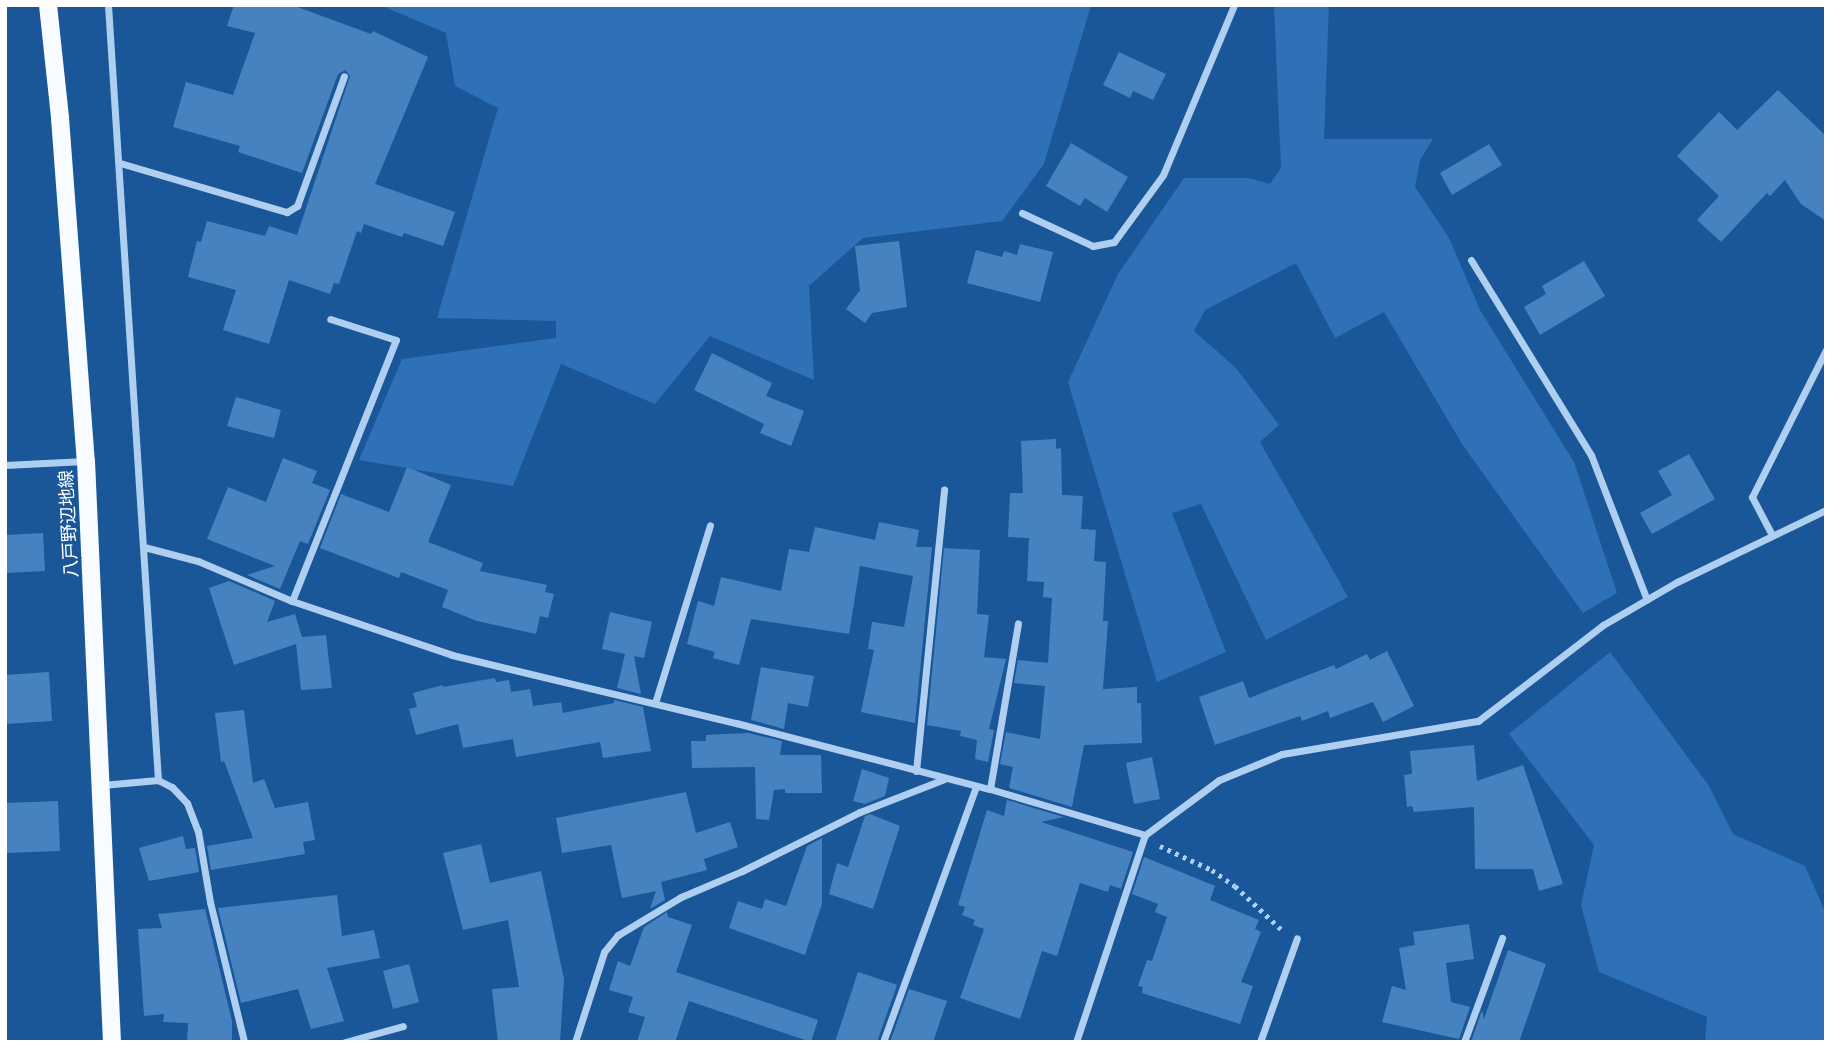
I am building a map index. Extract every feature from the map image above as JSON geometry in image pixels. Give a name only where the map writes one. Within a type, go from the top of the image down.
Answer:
[{"type":"main road","name":"八戸野辺地線","points":[[48,5],[60,118],[86,461],[103,785],[112,1042]]},
{"type":"street","points":[[108,5],[158,779]]},
{"type":"street","points":[[1022,213],[1093,246],[1114,242],[1163,175],[1234,5]]},
{"type":"street","points":[[120,163],[287,212],[297,206],[344,76]]},
{"type":"street","points":[[1471,260],[1591,455],[1647,600]]},
{"type":"street","points":[[292,601],[396,340],[330,319]]},
{"type":"street","points":[[1772,535],[1752,497],[1826,350]]},
{"type":"street","points":[[5,465],[86,461]]},
{"type":"street","points":[[916,771],[944,489]]},
{"type":"street","points":[[1076,1042],[1145,835],[1219,780],[1282,754],[1478,721],[1603,625],[1772,535],[1826,510]]},
{"type":"street","points":[[655,703],[710,525]]},
{"type":"street","points":[[144,547],[198,561],[292,601],[452,655],[655,703],[990,789],[1145,835]]},
{"type":"street","points":[[990,789],[1018,623]]},
{"type":"street","points":[[103,785],[158,779],[172,787],[187,803],[198,831],[210,902],[244,1042]]},
{"type":"street","points":[[575,1042],[604,952],[618,935],[681,897],[742,871],[860,812],[945,779]]},
{"type":"street","points":[[883,1042],[976,787]]},
{"type":"street","points":[[1260,1042],[1297,938]]},
{"type":"street","points":[[1464,1042],[1502,938]]},
{"type":"street","points":[[345,1042],[403,1026]]},
{"type":"path","points":[[1145,835],[1167,852],[1212,870],[1235,886],[1272,924],[1297,938]]},
{"type":"shaded area","points":[[380,5],[1091,5],[1044,164],[1002,221],[863,238],[809,286],[814,380],[710,336],[655,404],[561,364],[513,486],[359,460],[402,359],[556,338],[556,321],[437,318],[498,108],[455,86],[446,33]]},
{"type":"shaded area","points":[[1274,5],[1329,5],[1324,139],[1433,139],[1420,160],[1415,187],[1449,238],[1480,310],[1574,462],[1617,593],[1583,613],[1462,444],[1384,312],[1335,338],[1296,263],[1205,310],[1194,331],[1236,368],[1279,425],[1260,442],[1348,597],[1266,640],[1201,504],[1172,513],[1226,652],[1157,682],[1068,382],[1118,274],[1184,178],[1248,178],[1270,184],[1281,168]]},
{"type":"shaded area","points":[[1610,652],[1709,786],[1733,834],[1805,866],[1826,914],[1826,1042],[1705,1042],[1707,1017],[1599,972],[1581,905],[1594,845],[1509,734]]},
{"type":"building","points":[[234,5],[292,5],[371,34],[373,31],[428,57],[375,184],[455,212],[443,246],[404,233],[402,237],[364,224],[361,233],[357,231],[339,284],[334,283],[330,294],[289,280],[269,344],[223,330],[236,290],[188,277],[197,241],[201,242],[207,221],[265,236],[269,226],[297,235],[350,76],[345,70],[338,74],[302,173],[238,152],[240,146],[173,127],[186,82],[233,95],[255,33],[227,26]]},
{"type":"building","points":[[1119,52],[1166,74],[1153,100],[1133,91],[1130,98],[1103,85]]},
{"type":"building","points":[[1778,90],[1826,136],[1826,221],[1801,204],[1785,180],[1770,196],[1767,193],[1721,242],[1697,220],[1719,196],[1677,156],[1719,112],[1737,130]]},
{"type":"building","points":[[1071,143],[1128,177],[1107,212],[1085,198],[1080,206],[1046,186]]},
{"type":"building","points":[[1489,144],[1502,165],[1452,195],[1440,173]]},
{"type":"building","points":[[899,241],[907,307],[872,313],[865,323],[846,309],[860,290],[855,246]]},
{"type":"building","points":[[1020,244],[1053,252],[1040,302],[967,283],[976,250],[1002,257],[1004,251],[1017,255]]},
{"type":"building","points":[[1584,261],[1605,296],[1540,335],[1524,307],[1546,294],[1542,286]]},
{"type":"building","points":[[712,353],[772,383],[766,396],[804,411],[791,446],[760,433],[764,424],[694,390]]},
{"type":"building","points":[[236,397],[281,410],[274,438],[227,426]]},
{"type":"building","points":[[1056,439],[1056,449],[1061,448],[1062,495],[1083,496],[1081,529],[1096,530],[1094,561],[1106,562],[1103,621],[1108,621],[1103,689],[1137,687],[1137,703],[1141,703],[1142,743],[1084,745],[1072,807],[1009,788],[1013,767],[1000,764],[1006,732],[1040,739],[1045,686],[1014,683],[1018,660],[1048,663],[1052,598],[1043,597],[1044,582],[1027,581],[1029,538],[1008,537],[1010,493],[1023,493],[1021,441]]},
{"type":"building","points":[[1689,454],[1715,499],[1652,534],[1640,513],[1672,495],[1658,471]]},
{"type":"building","points":[[283,458],[317,471],[312,483],[330,490],[308,544],[300,541],[280,589],[247,575],[275,566],[207,539],[228,487],[266,502]]},
{"type":"building","points":[[407,467],[451,485],[428,542],[483,563],[480,571],[547,585],[545,592],[554,594],[548,618],[540,616],[536,634],[477,621],[442,607],[448,590],[401,572],[399,578],[320,548],[341,494],[389,512]]},
{"type":"building","points":[[879,522],[919,530],[916,547],[932,547],[915,723],[861,712],[874,650],[868,649],[872,622],[904,627],[913,576],[860,566],[849,634],[751,619],[739,665],[713,658],[715,652],[687,644],[698,601],[714,606],[721,577],[781,591],[789,549],[809,552],[815,527],[875,540]]},
{"type":"building","points":[[43,533],[45,571],[5,573],[5,535]]},
{"type":"building","points":[[944,548],[980,550],[977,614],[989,615],[984,657],[1006,659],[989,729],[994,730],[988,762],[975,759],[977,740],[960,736],[961,731],[927,725]]},
{"type":"building","points":[[229,581],[275,601],[267,622],[295,614],[302,637],[326,635],[332,688],[301,690],[296,644],[234,665],[209,588]]},
{"type":"building","points":[[610,612],[652,622],[644,658],[634,656],[641,694],[617,688],[625,654],[602,649]]},
{"type":"building","points":[[1387,651],[1414,706],[1383,722],[1373,702],[1330,718],[1328,711],[1302,721],[1300,716],[1215,745],[1199,697],[1243,681],[1249,698],[1334,665],[1336,669],[1367,654],[1370,660]]},
{"type":"building","points":[[761,667],[814,676],[808,707],[788,703],[784,729],[751,720]]},
{"type":"building","points":[[49,672],[52,721],[5,724],[5,675]]},
{"type":"building","points":[[495,678],[496,682],[509,680],[511,692],[530,689],[533,706],[561,702],[563,713],[614,703],[614,700],[643,707],[651,751],[603,758],[600,742],[516,757],[513,739],[463,748],[458,724],[416,735],[409,709],[417,707],[413,693],[443,685]]},
{"type":"building","points":[[244,710],[253,783],[264,779],[275,808],[308,802],[315,840],[303,842],[305,854],[211,870],[207,846],[253,838],[224,761],[221,762],[215,713]]},
{"type":"building","points":[[748,733],[782,741],[780,755],[821,755],[822,793],[785,793],[785,789],[774,790],[769,820],[756,819],[755,767],[692,768],[691,741],[706,741],[706,735]]},
{"type":"building","points":[[1474,745],[1477,781],[1523,765],[1563,884],[1539,891],[1533,869],[1475,869],[1474,807],[1414,812],[1412,806],[1407,807],[1404,775],[1412,774],[1410,751]]},
{"type":"building","points":[[1152,757],[1160,799],[1134,804],[1126,763]]},
{"type":"building","points":[[862,769],[889,778],[885,796],[865,804],[853,801]]},
{"type":"building","points":[[686,792],[696,833],[730,822],[738,847],[704,859],[707,870],[661,882],[665,900],[650,909],[656,891],[622,898],[611,845],[562,853],[556,818]]},
{"type":"building","points":[[1007,800],[1064,817],[1041,822],[1133,852],[1121,889],[1110,885],[1108,892],[1080,883],[1057,956],[1042,951],[1020,1019],[960,998],[984,929],[973,925],[975,920],[962,915],[965,907],[958,905],[987,810],[1004,816]]},
{"type":"building","points":[[58,801],[60,851],[5,853],[5,803]]},
{"type":"building","points":[[870,814],[900,826],[873,909],[829,894],[837,863],[848,867],[865,816]]},
{"type":"building","points":[[183,836],[186,849],[195,848],[199,872],[149,881],[139,848]]},
{"type":"building","points":[[822,838],[822,904],[805,955],[729,928],[738,901],[762,909],[765,899],[786,906],[807,846]]},
{"type":"building","points":[[481,844],[490,883],[541,871],[564,979],[560,1042],[498,1042],[492,989],[519,987],[508,920],[463,930],[443,853]]},
{"type":"building","points":[[1144,857],[1215,886],[1210,900],[1259,920],[1255,929],[1261,932],[1241,982],[1253,986],[1240,1024],[1142,993],[1143,987],[1138,986],[1147,960],[1152,961],[1167,917],[1155,912],[1158,904],[1132,894]]},
{"type":"building","points":[[337,895],[342,936],[374,930],[380,958],[327,968],[344,1021],[311,1029],[298,989],[241,1003],[218,908]]},
{"type":"building","points":[[205,909],[232,1021],[232,1042],[187,1042],[188,1023],[163,1022],[164,1014],[144,1016],[138,929],[162,928],[158,914]]},
{"type":"building","points":[[667,912],[668,917],[692,925],[676,972],[818,1020],[811,1042],[689,1001],[675,1042],[637,1042],[645,1017],[628,1012],[633,997],[609,990],[618,961],[630,966],[644,927]]},
{"type":"building","points":[[1469,924],[1474,959],[1446,963],[1451,1002],[1470,1007],[1459,1039],[1382,1022],[1392,986],[1406,990],[1399,948],[1415,945],[1413,932]]},
{"type":"building","points":[[1508,950],[1546,964],[1519,1042],[1471,1042],[1482,1010],[1484,1019]]},
{"type":"building","points":[[409,964],[419,1002],[393,1009],[383,971]]},
{"type":"building","points":[[858,972],[897,985],[877,1042],[835,1042]]},
{"type":"building","points":[[909,989],[947,1001],[933,1042],[890,1042]]}]
